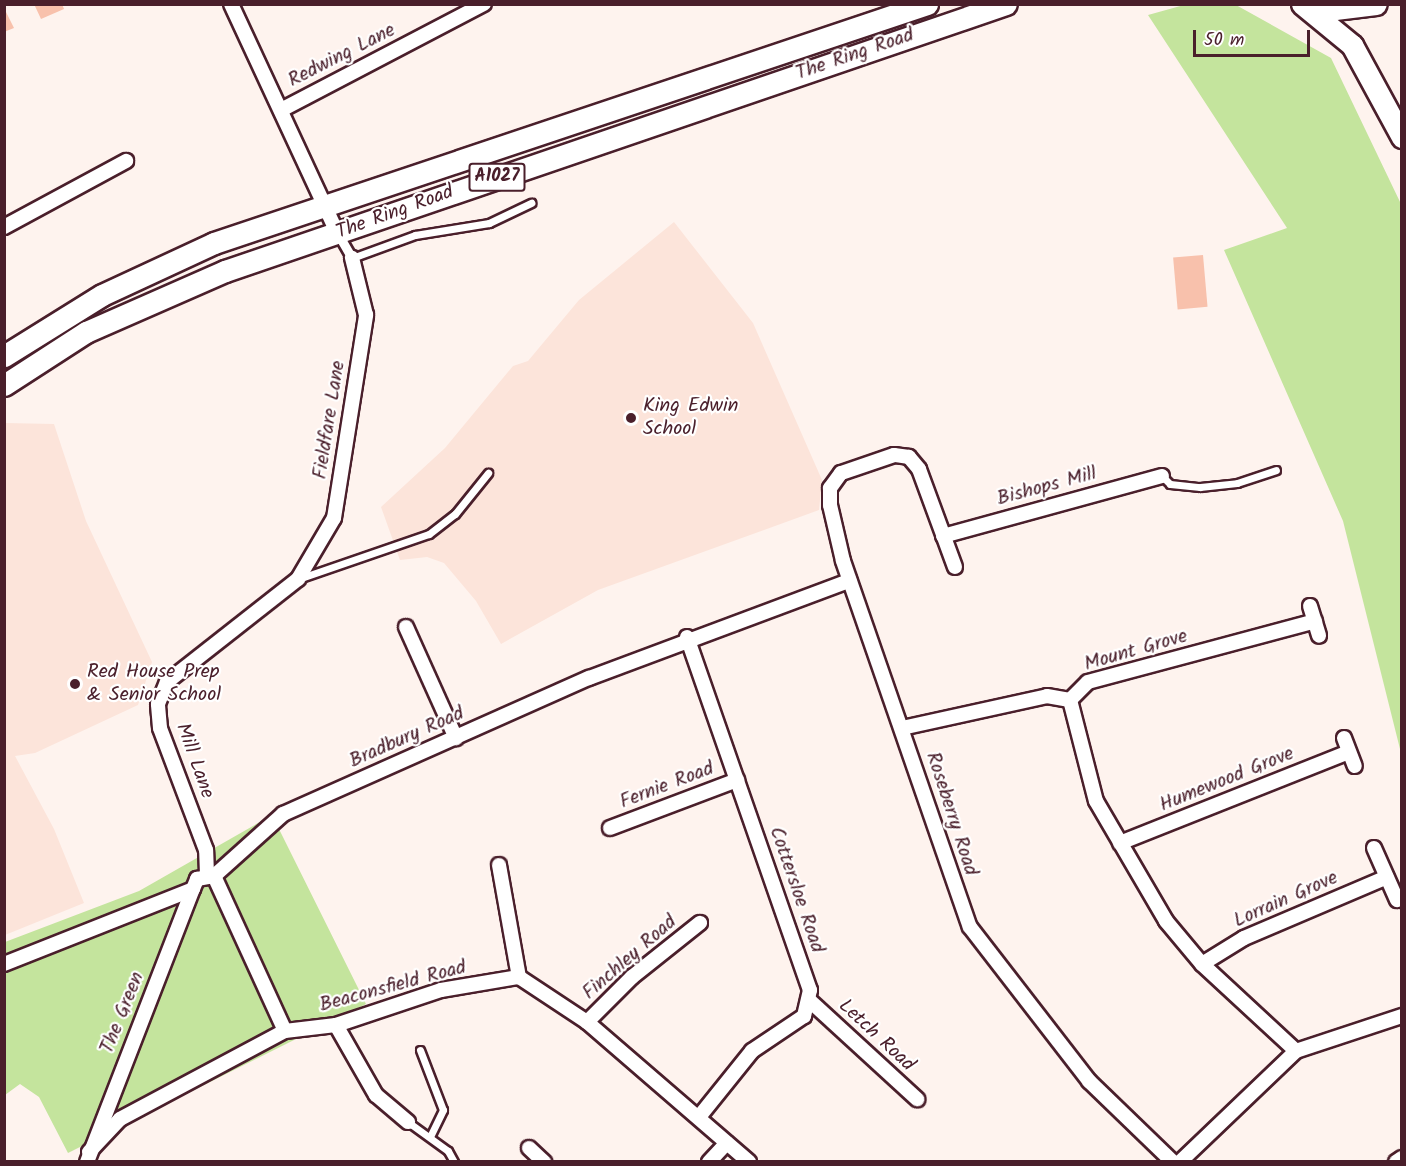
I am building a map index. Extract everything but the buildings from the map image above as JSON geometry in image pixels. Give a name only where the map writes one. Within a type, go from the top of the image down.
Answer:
[{"type":"main road","name":"The Ring Road","points":[[4,356],[102,295],[150,271],[324,204],[927,4]]},
{"type":"main road","name":"The Ring Road","points":[[4,385],[86,332],[165,294],[1006,4]]},
{"type":"main road","points":[[1302,4],[1352,45],[1401,137]]},
{"type":"main road","points":[[1310,4],[1373,5]]},
{"type":"street","points":[[231,4],[338,234],[352,258]]},
{"type":"street","name":"Redwing Lane","points":[[281,110],[484,4]]},
{"type":"street","points":[[4,227],[126,161]]},
{"type":"street","name":"Fieldfare Lane","points":[[298,579],[334,518],[366,315],[352,258]]},
{"type":"street","name":"Roseberry Road","points":[[943,537],[919,469],[909,457],[894,455],[841,473],[830,488],[849,581],[970,927],[1089,1080],[1173,1161]]},
{"type":"street","name":"Bishops Mill","points":[[943,537],[1162,476]]},
{"type":"street","points":[[943,537],[955,567]]},
{"type":"street","name":"Mill Lane","points":[[285,1031],[210,876],[206,850],[160,728],[158,704],[167,682],[298,579]]},
{"type":"street","name":"Bradbury Road","points":[[4,964],[193,889],[197,879],[210,876],[283,814],[687,637],[849,581]]},
{"type":"street","points":[[1310,606],[1319,636]]},
{"type":"street","name":"Mount Grove","points":[[1070,700],[1088,682],[1315,621]]},
{"type":"street","points":[[406,627],[456,738]]},
{"type":"street","name":"Cottersloe Road","points":[[687,637],[810,990],[809,1000]]},
{"type":"street","points":[[902,728],[1047,696],[1070,700],[1096,801],[1166,921],[1202,964],[1296,1051]]},
{"type":"street","points":[[1344,738],[1355,766]]},
{"type":"street","name":"Humewood Grove","points":[[1120,843],[1349,752]]},
{"type":"street","name":"Fernie Road","points":[[610,828],[737,780]]},
{"type":"street","points":[[1374,848],[1397,900]]},
{"type":"street","points":[[499,864],[519,977],[587,1022],[749,1161]]},
{"type":"street","name":"Lorrain Grove","points":[[1202,964],[1244,938],[1387,877]]},
{"type":"street","name":"The Green","points":[[88,1157],[193,889]]},
{"type":"street","name":"Finchley Road","points":[[587,1022],[632,977],[700,923]]},
{"type":"street","name":"Beaconsfield Road","points":[[88,1157],[120,1119],[285,1031],[336,1025],[441,990],[519,977]]},
{"type":"street","points":[[699,1118],[752,1051],[804,1016],[809,1000]]},
{"type":"street","name":"Letch Road","points":[[809,1000],[917,1100]]},
{"type":"street","points":[[1180,1161],[1296,1051],[1401,1016]]},
{"type":"street","points":[[336,1025],[376,1095],[408,1122]]},
{"type":"street","points":[[709,1161],[727,1143]]},
{"type":"street","points":[[529,1148],[544,1161]]},
{"type":"street","points":[[1396,1161],[1401,1158]]},
{"type":"lane","points":[[352,258],[415,235],[489,223],[531,203]]},
{"type":"lane","points":[[1162,476],[1170,484],[1200,487],[1237,483],[1276,470]]},
{"type":"lane","points":[[298,579],[429,534],[455,514],[488,473]]},
{"type":"lane","points":[[420,1050],[443,1110],[430,1137]]},
{"type":"lane","points":[[408,1122],[430,1137],[454,1161]]},
{"type":"shaded area","name":"King Edwin School","points":[[674,222],[753,323],[822,480],[819,510],[598,590],[501,644],[476,601],[444,563],[427,557],[400,560],[381,507],[445,448],[513,366],[528,361],[579,300]]},
{"type":"shaded area","name":"Red House Prep & Senior School","points":[[5,423],[54,424],[86,521],[152,662],[138,705],[35,753],[15,756],[54,829],[84,903],[5,935]]},
{"type":"green space","points":[[1184,5],[1236,5],[1331,58],[1401,204],[1401,753],[1343,521],[1224,250],[1287,228],[1148,15]]},
{"type":"green space","points":[[272,815],[366,1004],[68,1153],[39,1097],[20,1084],[5,1095],[5,942],[139,891]]},
{"type":"place","name":"King Edwin School","points":[[631,418]]},
{"type":"place","name":"Red House Prep & Senior School","points":[[75,684]]}]
